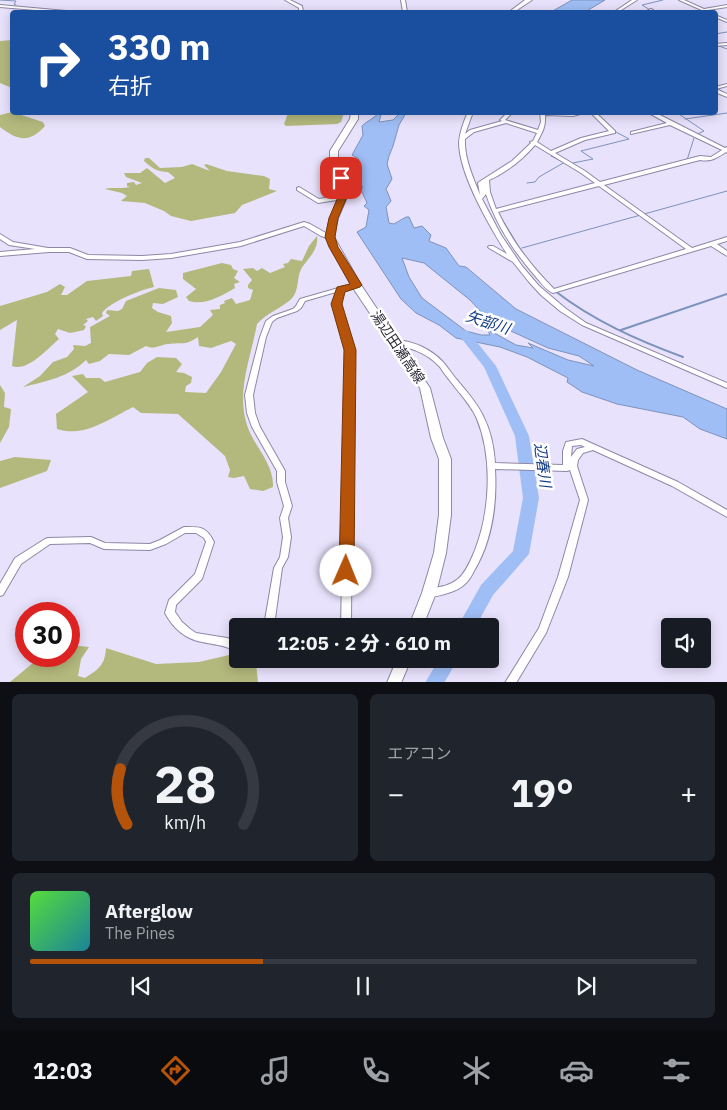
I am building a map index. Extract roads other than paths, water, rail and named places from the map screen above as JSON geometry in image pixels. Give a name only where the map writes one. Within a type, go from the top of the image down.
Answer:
[{"type":"main road","points":[[515,10],[529,0]]},
{"type":"main road","points":[[330,237],[334,218],[343,197],[341,178],[334,161],[334,151],[355,115]]},
{"type":"main road","name":"湯辺田瀬高線","points":[[330,237],[356,285],[425,388],[437,438],[445,459],[445,515],[440,553],[429,593],[419,618]]},
{"type":"main road","points":[[394,682],[400,668]]},
{"type":"street","points":[[288,0],[301,7],[301,10]]},
{"type":"street","points":[[621,10],[640,0]]},
{"type":"street","points":[[681,0],[704,10]]},
{"type":"street","points":[[0,6],[44,10]]},
{"type":"street","points":[[710,10],[727,6]]},
{"type":"street","points":[[469,115],[466,121],[462,144],[472,183],[495,229],[531,281],[552,301],[576,319],[635,347],[727,386]]},
{"type":"street","points":[[505,122],[502,120],[508,115]]},
{"type":"street","points":[[479,198],[483,195],[481,183],[512,165],[530,150],[545,124],[543,115]]},
{"type":"street","points":[[550,153],[582,139],[613,132],[595,115]]},
{"type":"street","points":[[495,211],[700,158],[708,160],[717,158],[726,150],[655,115]]},
{"type":"street","points":[[463,138],[472,131],[505,122],[541,133]]},
{"type":"street","points":[[633,133],[671,123]]},
{"type":"street","points":[[534,142],[599,184],[691,250]]},
{"type":"street","points":[[486,180],[489,198],[495,211],[522,256],[533,271],[553,291],[727,239]]},
{"type":"street","points":[[299,189],[318,201],[343,197]]},
{"type":"street","points":[[0,254],[70,250],[87,257],[171,256],[241,244],[304,224],[312,227],[323,236],[330,237]]},
{"type":"street","points":[[0,236],[11,244],[37,246],[49,250]]},
{"type":"street","points":[[713,244],[727,254]]},
{"type":"street","points":[[491,247],[510,260],[516,261]]},
{"type":"street","points":[[270,618],[278,568],[284,557],[287,537],[284,518],[288,506],[281,482],[281,471],[256,427],[251,413],[249,395],[263,337],[270,321],[275,317],[300,307],[302,300],[356,285]]},
{"type":"street","points":[[340,290],[337,304],[350,350],[346,618]]},
{"type":"street","points":[[397,344],[406,343],[436,358],[481,419],[494,466],[485,534],[476,559],[466,578],[441,592],[429,593]]},
{"type":"street","points":[[494,466],[567,468],[569,444],[582,442],[674,484],[727,514]]},
{"type":"street","points":[[510,682],[542,630],[563,576],[584,500],[574,466],[574,459],[580,451],[593,447]]},
{"type":"street","points":[[0,592],[18,561],[48,541],[91,540],[104,546],[150,548],[184,530],[198,530],[207,536],[210,542],[199,576],[172,603],[170,613],[178,625],[191,636],[229,643]]},
{"type":"water","points":[[572,0],[605,0],[588,10],[554,10]]},
{"type":"water","points":[[376,115],[381,115],[379,122],[393,120],[398,115],[405,115],[399,125],[387,164],[392,179],[386,189],[391,201],[386,207],[389,223],[394,224],[409,217],[414,228],[422,226],[431,235],[429,241],[446,248],[459,266],[466,267],[516,309],[637,370],[727,409],[727,439],[700,429],[683,417],[617,404],[582,392],[567,382],[568,378],[527,357],[500,347],[456,338],[439,325],[416,313],[401,299],[357,232],[366,227],[369,210],[364,206],[367,203],[361,190],[363,187],[355,179],[356,164],[359,159],[352,155],[363,135],[362,126]],"holes":[[[402,258],[424,263],[470,300],[483,314],[502,327],[548,348],[579,356],[594,366],[568,360],[528,343],[533,348],[516,345],[487,329],[490,335],[466,331],[422,298],[409,277]]]},
{"type":"waterway","points":[[0,0],[16,1],[14,4],[16,5]]},
{"type":"waterway","points":[[650,10],[642,5],[663,0]]},
{"type":"waterway","points":[[718,34],[727,32]]},
{"type":"waterway","points":[[718,44],[727,43]]},
{"type":"waterway","points":[[719,46],[727,49]]},
{"type":"waterway","points":[[718,114],[727,113]]},
{"type":"waterway","points":[[680,115],[686,119]]},
{"type":"waterway","points":[[686,119],[713,115]]},
{"type":"waterway","points":[[686,119],[704,131],[695,135],[687,160]]},
{"type":"waterway","points":[[573,163],[593,159],[581,151],[629,139],[616,132]]},
{"type":"waterway","points":[[551,156],[561,161]]},
{"type":"waterway","points":[[527,183],[535,182],[539,177],[565,162]]},
{"type":"waterway","points":[[522,248],[727,191]]},
{"type":"waterway","points":[[502,219],[519,247]]},
{"type":"waterway","points":[[555,291],[585,312],[616,329],[683,357]]},
{"type":"waterway","points":[[621,330],[727,294]]},
{"type":"waterway","name":"辺春川","points":[[464,334],[490,366],[522,436],[531,498],[521,554],[487,590],[471,618]]},
{"type":"waterway","name":"辺春川","points":[[435,682],[443,668]]},
{"type":"water label","name":"矢部川","points":[[488,322]]}]
